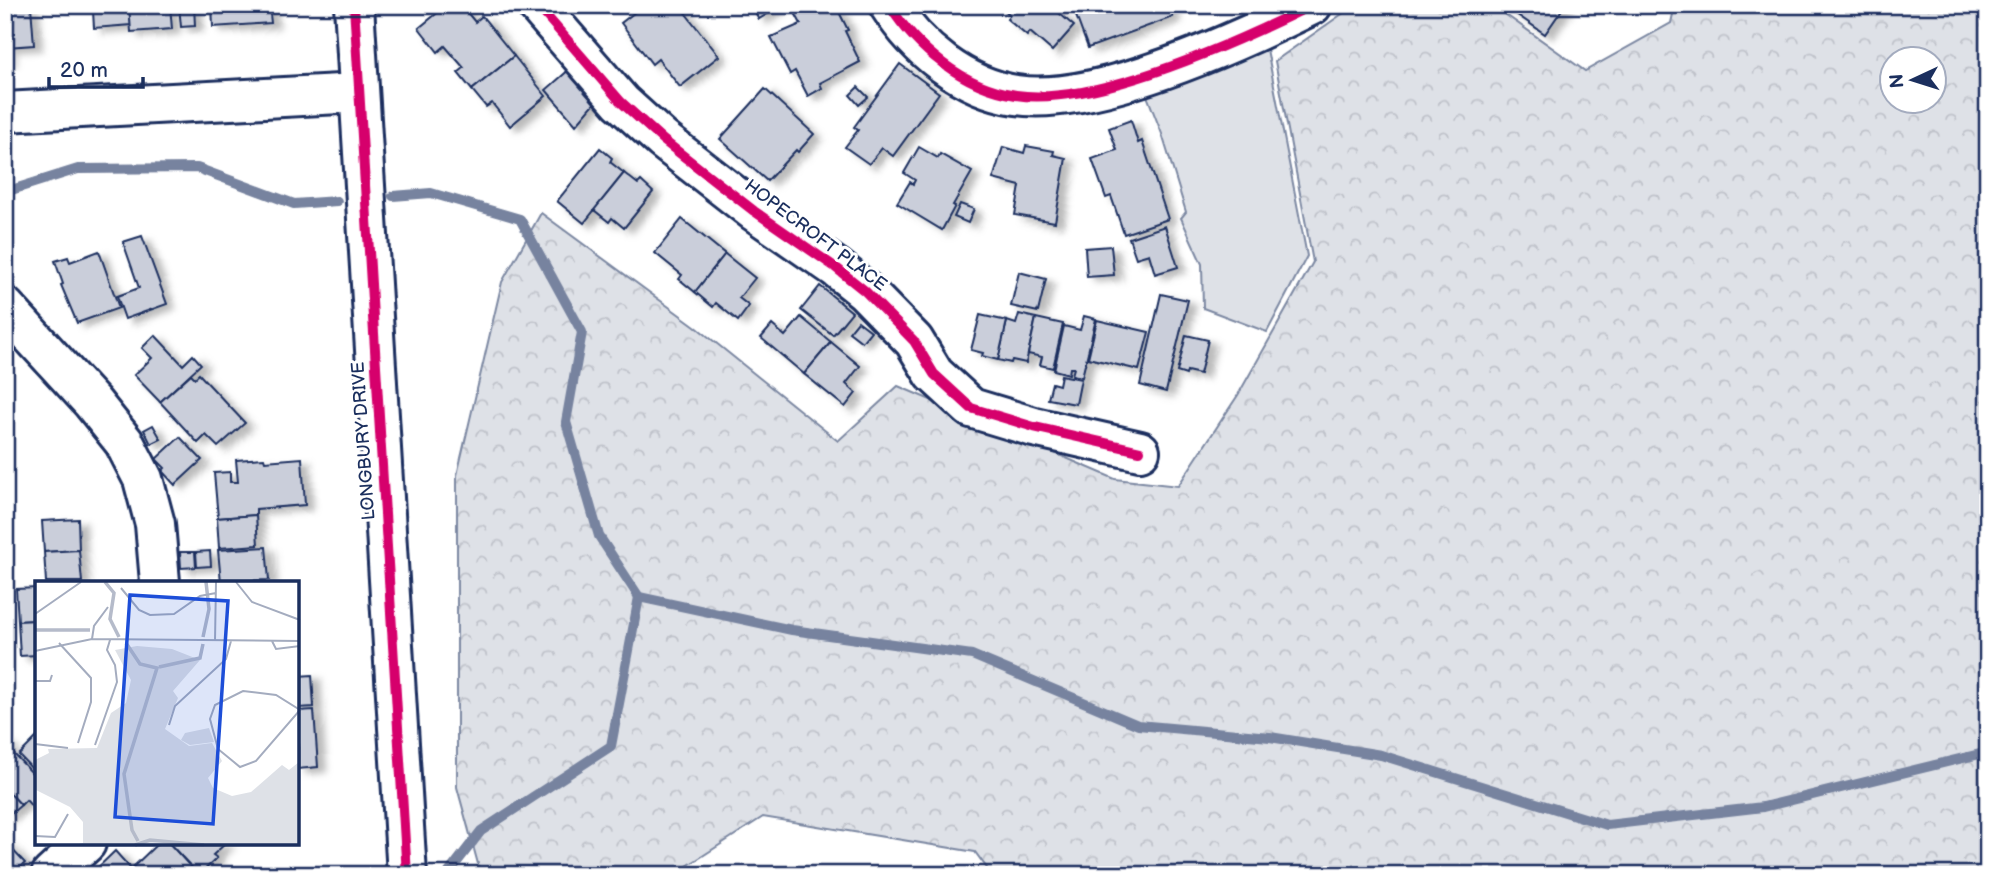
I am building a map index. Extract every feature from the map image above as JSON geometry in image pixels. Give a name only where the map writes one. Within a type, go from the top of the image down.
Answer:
[{"type":"street","name":"LONGBURY DRIVE","points":[[354,5],[407,875]]},
{"type":"street","name":"HOPECROFT PLACE","points":[[537,5],[621,102],[663,140],[754,211],[835,267],[865,292],[914,341],[934,374],[971,408],[1140,451]]},
{"type":"street","points":[[890,5],[897,17],[934,57],[973,82],[1016,95],[1063,95],[1130,80],[1263,29],[1312,5]]},
{"type":"street","points":[[5,112],[359,93]]},
{"type":"street","points":[[5,307],[92,402],[124,442],[143,479],[155,524],[160,581]]},
{"type":"street","points":[[51,875],[84,845]]},
{"type":"green space","points":[[1355,5],[1492,5],[1585,71],[1671,23],[1675,5],[1988,5],[1988,875],[992,875],[975,852],[763,817],[673,875],[481,875],[457,787],[457,475],[502,282],[541,213],[695,326],[838,441],[898,386],[1115,479],[1178,486],[1238,395],[1313,262],[1275,61]]},
{"type":"green space","points":[[1266,44],[1307,256],[1267,332],[1203,308],[1202,264],[1181,218],[1186,212],[1162,134],[1146,93]]},
{"type":"building","points":[[5,5],[10,5],[11,8],[31,6],[34,45],[7,47],[8,61],[5,61]]},
{"type":"building","points":[[95,5],[129,5],[131,25],[94,28]]},
{"type":"building","points":[[129,5],[170,5],[172,29],[131,32]]},
{"type":"building","points":[[179,5],[194,5],[195,26],[181,27]]},
{"type":"building","points":[[212,5],[269,5],[271,23],[213,27]]},
{"type":"building","points":[[447,5],[461,5],[475,22],[482,16],[514,56],[472,90],[458,73],[464,68],[445,46],[438,52],[419,28]]},
{"type":"building","points":[[644,5],[679,5],[719,56],[680,87],[658,59],[652,64],[621,23]]},
{"type":"building","points":[[751,5],[782,5],[759,19]]},
{"type":"building","points":[[804,5],[825,5],[827,11],[836,6],[860,62],[820,83],[822,88],[808,96],[795,71],[790,74],[771,37],[801,24],[794,11]]},
{"type":"building","points":[[999,5],[1053,5],[1052,7],[1074,26],[1052,51],[1030,32],[1027,36],[1007,19],[1010,15]]},
{"type":"building","points":[[1072,5],[1168,5],[1173,17],[1088,48]]},
{"type":"building","points":[[1503,5],[1565,5],[1545,34]]},
{"type":"building","points":[[514,56],[546,96],[510,126],[492,103],[486,107],[472,90]]},
{"type":"building","points":[[900,64],[939,93],[893,156],[882,148],[869,164],[845,147],[858,130],[854,127]]},
{"type":"building","points":[[571,68],[598,99],[576,125],[546,90]]},
{"type":"building","points":[[858,87],[868,97],[859,105],[850,95]]},
{"type":"building","points":[[765,89],[814,134],[767,181],[720,139]]},
{"type":"building","points":[[1131,120],[1138,143],[1142,141],[1168,219],[1124,234],[1111,196],[1106,198],[1092,159],[1117,150],[1109,128]]},
{"type":"building","points":[[1026,146],[1054,151],[1053,155],[1066,158],[1055,222],[1015,215],[1020,186],[993,179],[1003,147],[1024,153]]},
{"type":"building","points":[[919,147],[938,158],[940,154],[972,172],[942,230],[897,203],[910,182],[913,184],[915,180],[904,173]]},
{"type":"building","points":[[600,148],[612,158],[610,162],[624,173],[584,223],[557,201]]},
{"type":"building","points":[[624,173],[638,184],[641,181],[653,192],[624,228],[612,218],[609,222],[594,210]]},
{"type":"building","points":[[960,204],[974,209],[968,223],[954,217]]},
{"type":"building","points":[[682,219],[725,254],[695,292],[679,279],[682,275],[655,253]]},
{"type":"building","points":[[1165,226],[1178,267],[1155,274],[1149,254],[1136,258],[1129,238]]},
{"type":"building","points":[[142,236],[167,304],[125,319],[117,296],[139,288],[123,242]]},
{"type":"building","points":[[1111,246],[1114,275],[1087,277],[1085,248]]},
{"type":"building","points":[[99,251],[119,308],[77,323],[61,285],[63,284],[55,261],[68,257],[70,262]]},
{"type":"building","points":[[725,254],[755,278],[739,298],[749,306],[738,321],[716,303],[713,307],[695,292]]},
{"type":"building","points":[[1019,272],[1046,279],[1038,312],[1011,306]]},
{"type":"building","points":[[820,286],[852,312],[833,335],[801,310]]},
{"type":"building","points":[[1161,294],[1188,300],[1166,392],[1140,385]]},
{"type":"building","points":[[1019,314],[1036,318],[1026,363],[998,360],[1007,321],[1016,324]]},
{"type":"building","points":[[980,315],[1007,321],[998,360],[971,350]]},
{"type":"building","points":[[1084,316],[1096,319],[1082,377],[1072,375],[1074,368],[1070,368],[1069,374],[1054,370],[1064,326],[1080,330]]},
{"type":"building","points":[[801,317],[831,342],[804,374],[761,338],[772,325],[785,336]]},
{"type":"building","points":[[1036,318],[1063,324],[1053,368],[1040,365],[1042,357],[1028,354]]},
{"type":"building","points":[[1097,320],[1149,332],[1139,370],[1088,358]]},
{"type":"building","points":[[858,321],[871,331],[862,342],[849,332]]},
{"type":"building","points":[[155,335],[183,365],[193,355],[201,364],[160,402],[134,375],[152,358],[142,348]]},
{"type":"building","points":[[1186,335],[1208,340],[1200,374],[1187,371],[1186,375],[1177,372]]},
{"type":"building","points":[[831,342],[860,366],[846,384],[856,393],[845,407],[804,374]]},
{"type":"building","points":[[191,374],[195,378],[199,374],[245,423],[218,447],[206,435],[198,443],[160,402]]},
{"type":"building","points":[[1061,375],[1081,379],[1076,404],[1048,399],[1052,383],[1059,385]]},
{"type":"building","points":[[153,425],[161,439],[151,444],[144,430]]},
{"type":"building","points":[[180,437],[202,460],[175,485],[162,471],[165,468],[156,459]]},
{"type":"building","points":[[264,458],[265,461],[302,458],[305,505],[256,509],[256,515],[218,518],[214,473],[230,472],[230,482],[238,482],[236,460]]},
{"type":"building","points":[[256,515],[258,545],[219,548],[217,518]]},
{"type":"building","points":[[78,519],[79,550],[44,552],[42,521]]},
{"type":"building","points":[[266,547],[269,580],[221,581],[218,550]]},
{"type":"building","points":[[79,550],[82,581],[46,581],[44,552]]},
{"type":"building","points":[[210,551],[211,566],[197,567],[196,552]]},
{"type":"building","points":[[180,552],[195,552],[196,567],[181,568]]},
{"type":"building","points":[[35,588],[35,620],[18,621],[16,589]]},
{"type":"building","points":[[35,620],[35,655],[20,656],[18,621]]},
{"type":"building","points":[[312,675],[314,707],[299,708],[299,676]]},
{"type":"building","points":[[314,710],[318,767],[299,769],[299,711]]},
{"type":"building","points":[[35,739],[35,772],[19,755]]},
{"type":"building","points":[[5,740],[11,745],[8,748],[35,776],[35,810],[26,800],[21,805],[5,788]]},
{"type":"building","points":[[5,788],[21,805],[5,819]]},
{"type":"building","points":[[5,842],[25,863],[13,875],[5,875]]},
{"type":"building","points":[[156,845],[171,845],[198,875],[90,875],[115,851],[131,869]]},
{"type":"building","points":[[171,845],[224,845],[213,855],[217,858],[199,875]]},
{"type":"waterway","points":[[5,192],[78,169],[197,168],[294,204],[337,201]]},
{"type":"waterway","points":[[393,196],[431,193],[520,219],[582,332],[566,422],[599,536],[639,597]]},
{"type":"waterway","points":[[447,875],[481,831],[611,746],[639,597],[792,630],[972,655],[1138,725],[1270,737],[1381,755],[1607,825],[1763,807],[1988,752]]},
{"type":"cycle path","points":[[354,5],[407,875]]},
{"type":"cycle path","points":[[537,5],[621,102],[663,140],[754,211],[865,291],[914,341],[934,374],[971,408],[1034,427],[1140,451]]},
{"type":"cycle path","points":[[889,5],[928,51],[960,75],[996,91],[1016,95],[1049,96],[1086,91],[1167,68],[1246,36],[1312,5]]}]
